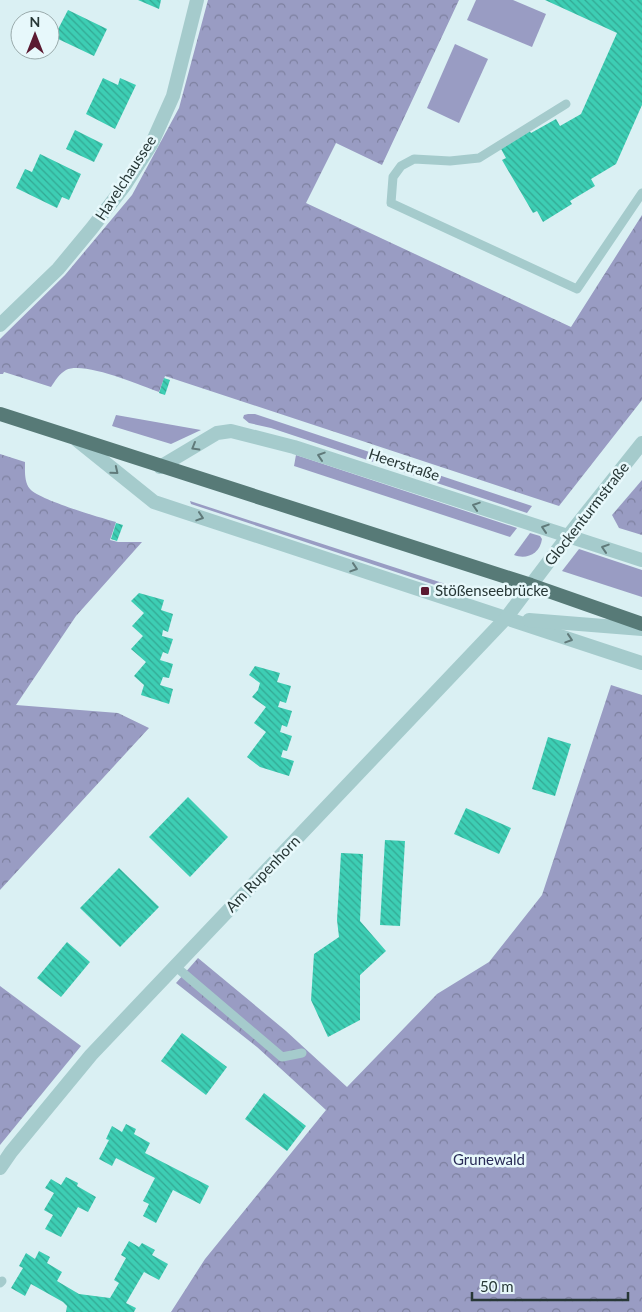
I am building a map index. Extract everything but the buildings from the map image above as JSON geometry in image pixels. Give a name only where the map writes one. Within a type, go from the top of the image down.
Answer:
[{"type":"main road","points":[[0,414],[531,586],[642,624]]},
{"type":"street","name":"Havelchaussee","points":[[0,325],[58,269],[125,185],[152,143],[173,96],[197,0]]},
{"type":"street","name":"Heerstraße","points":[[160,467],[217,433],[231,431],[294,447],[642,560]]},
{"type":"street","points":[[77,440],[154,502],[642,663]]},
{"type":"street","name":"Glockenturmstraße","points":[[531,586],[642,443]]},
{"type":"street","name":"Am Rupenhorn","points":[[0,1168],[91,1055],[506,618],[531,586]]},
{"type":"street","points":[[506,618],[642,629]]},
{"type":"lane","points":[[566,104],[479,158],[450,161],[414,159],[401,166],[393,177],[391,203],[577,289],[642,193]]},
{"type":"lane","points":[[175,966],[282,1057],[302,1053]]},
{"type":"green space","points":[[208,0],[459,0],[382,165],[336,143],[306,203],[571,327],[642,215],[642,400],[559,506],[165,376],[159,392],[112,375],[85,369],[74,368],[66,370],[51,387],[4,372],[0,374],[0,339],[65,275],[132,195],[179,108]]},
{"type":"green space","points":[[476,0],[513,0],[546,14],[532,47],[467,20]]},
{"type":"green space","points":[[455,44],[488,59],[459,123],[427,108]]},
{"type":"green space","points":[[255,414],[532,506],[527,513],[271,428],[249,423],[243,418],[244,415]]},
{"type":"green space","points":[[116,415],[201,430],[171,444],[112,426]]},
{"type":"green space","points":[[0,454],[25,462],[27,483],[30,489],[36,493],[70,508],[116,522],[110,540],[142,542],[76,616],[16,705],[118,713],[149,728],[0,890]]},
{"type":"green space","points":[[296,455],[517,528],[510,537],[294,466]]},
{"type":"green space","points":[[642,480],[642,535],[619,528],[612,515]]},
{"type":"green space","points":[[190,501],[461,589],[459,593],[191,504]]},
{"type":"green space","points":[[530,533],[540,536],[542,539],[538,549],[528,556],[514,555]]},
{"type":"green space","points":[[579,549],[642,570],[642,597],[562,571]]},
{"type":"green space","name":"Grunewald","points":[[611,685],[642,695],[642,1312],[171,1312],[205,1259],[326,1110],[257,1047],[176,983],[198,958],[286,1031],[347,1087],[437,994],[489,962],[542,895]]},
{"type":"green space","points":[[0,986],[81,1046],[0,1145]]},
{"type":"place","name":"Stößenseebrücke","points":[[425,591]]}]
